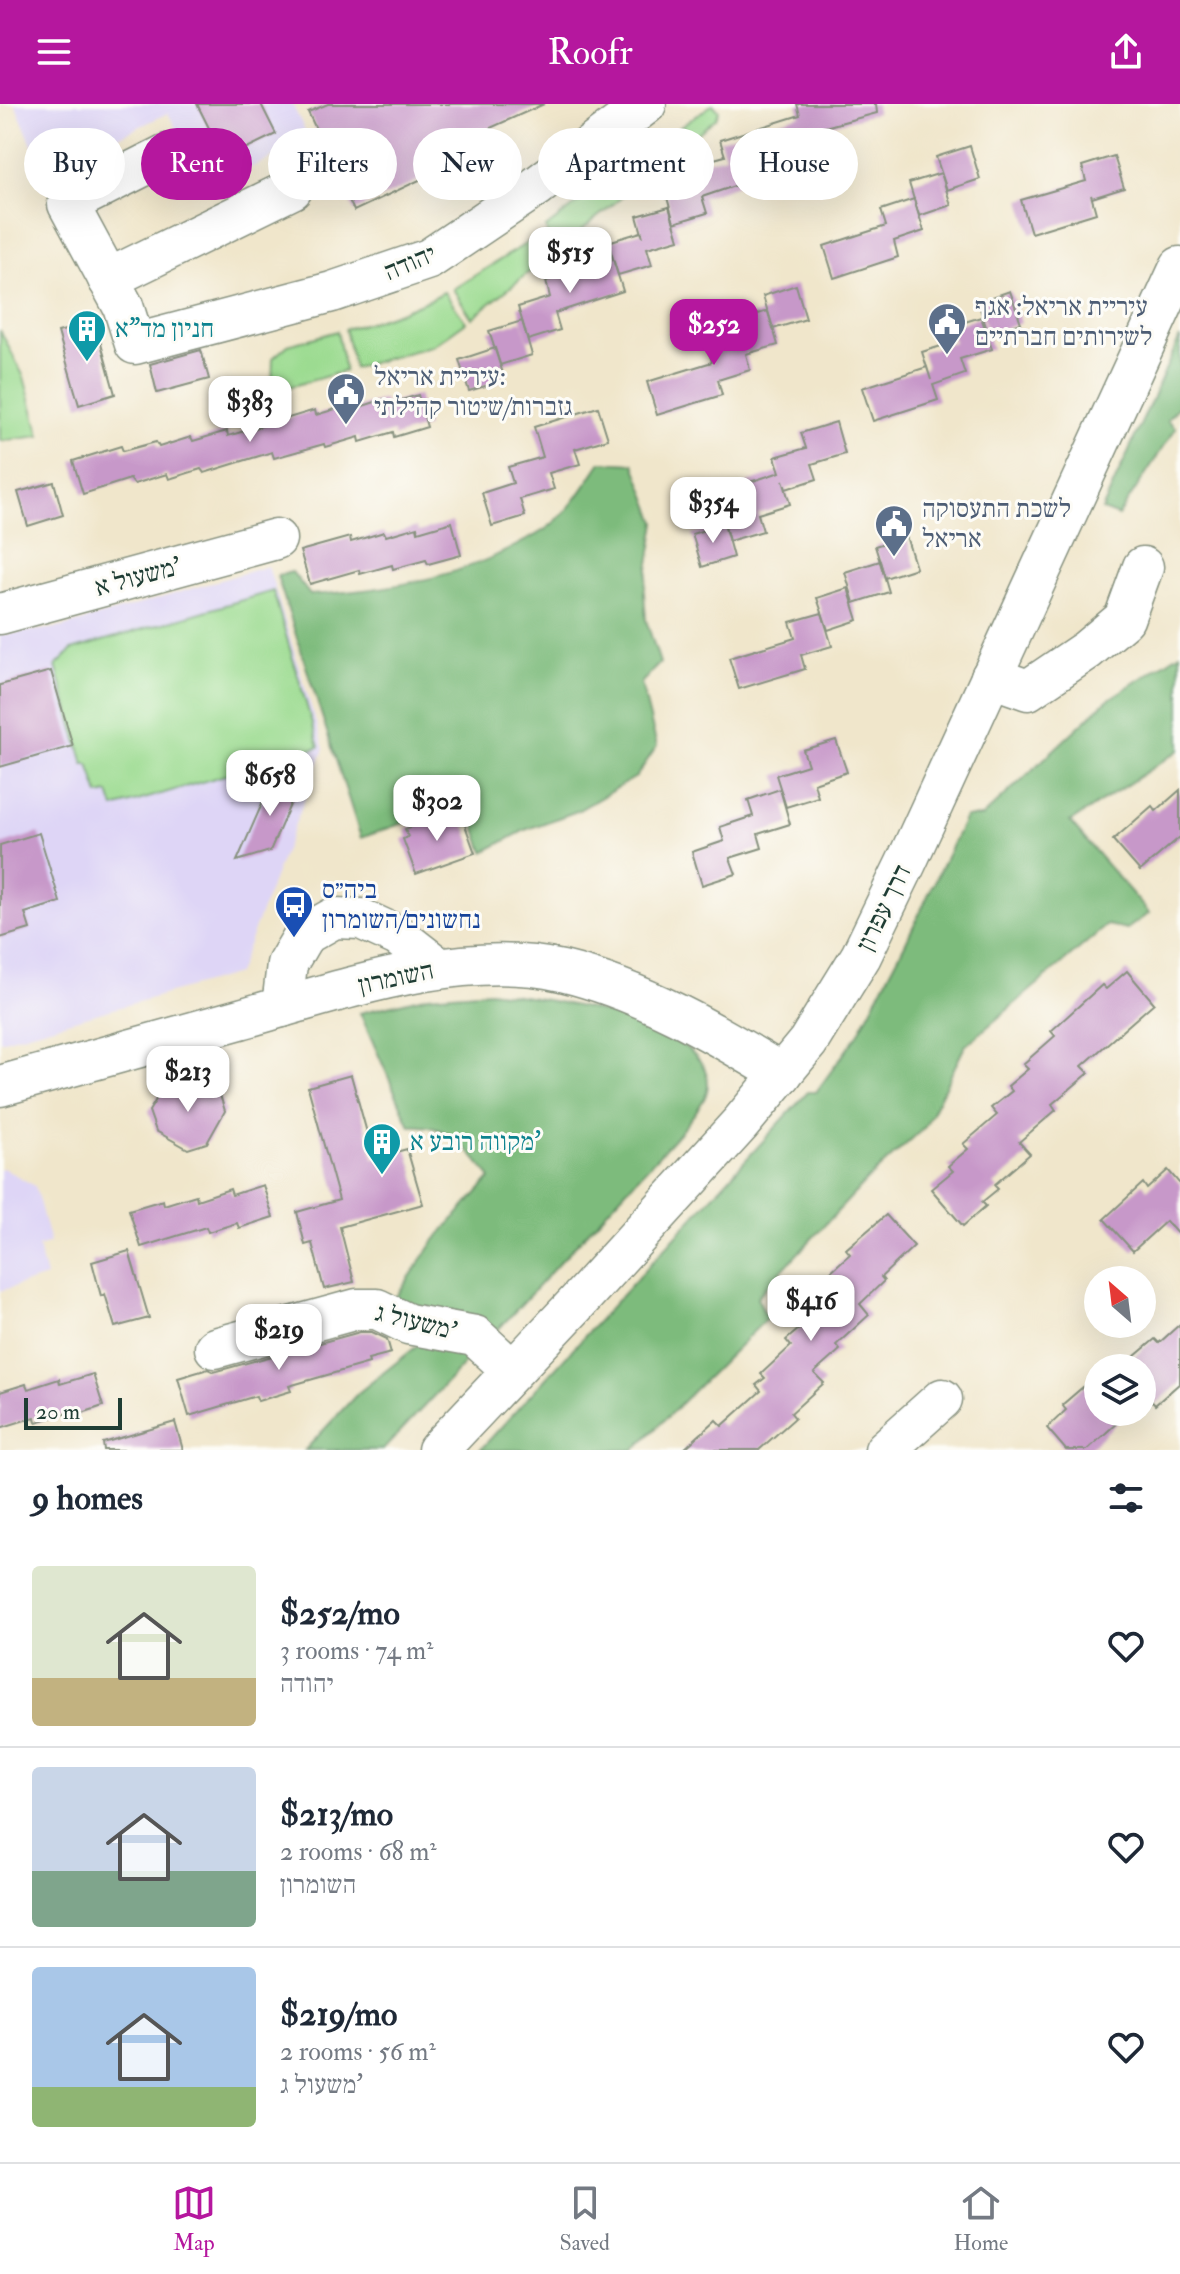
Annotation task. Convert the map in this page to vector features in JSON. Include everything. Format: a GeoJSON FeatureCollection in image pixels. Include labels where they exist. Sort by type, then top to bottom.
{"type":"FeatureCollection","features":[{"type":"Feature","properties":{"kind":"street","name":"יהודה"},"geometry":{"type":"LineString","coordinates":[[108,279],[123,306],[135,344],[332,292],[429,259],[536,187],[646,104]]}},
{"type":"Feature","properties":{"kind":"street"},"geometry":{"type":"LineString","coordinates":[[141,167],[68,204],[108,279],[270,200]]}},
{"type":"Feature","properties":{"kind":"street","name":"דרך עפרון"},"geometry":{"type":"LineString","coordinates":[[438,1450],[740,1124],[808,1042],[861,956],[1180,267]]}},
{"type":"Feature","properties":{"kind":"street","name":"משעול א'"},"geometry":{"type":"LineString","coordinates":[[0,614],[276,539]]}},
{"type":"Feature","properties":{"kind":"street"},"geometry":{"type":"LineString","coordinates":[[991,677],[1028,690],[1087,650],[1124,619],[1143,567]]}},
{"type":"Feature","properties":{"kind":"street"},"geometry":{"type":"LineString","coordinates":[[282,1007],[287,964],[304,935],[334,918],[361,919],[398,936],[439,968]]}},
{"type":"Feature","properties":{"kind":"street","name":"השומרון"},"geometry":{"type":"LineString","coordinates":[[0,1086],[352,988],[439,968],[497,964],[561,971],[659,1006],[717,1034],[782,1074]]}},
{"type":"Feature","properties":{"kind":"street","name":"משעול ג'"},"geometry":{"type":"LineString","coordinates":[[215,1348],[357,1309],[377,1309],[408,1324],[475,1336],[512,1370]]}},
{"type":"Feature","properties":{"kind":"street"},"geometry":{"type":"LineString","coordinates":[[885,1450],[942,1399]]}},
{"type":"Feature","properties":{"kind":"shaded area"},"geometry":{"type":"Polygon","coordinates":[[[15,104],[292,104],[304,128],[268,128],[268,160],[252,167],[252,128],[176,128],[168,113],[125,134],[125,128],[25,128],[15,104]]]}},
{"type":"Feature","properties":{"kind":"shaded area"},"geometry":{"type":"Polygon","coordinates":[[[268,566],[324,749],[237,974],[0,1041],[0,635],[63,627],[268,566]]]}},
{"type":"Feature","properties":{"kind":"shaded area"},"geometry":{"type":"Polygon","coordinates":[[[0,1169],[35,1186],[50,1243],[38,1247],[46,1277],[0,1291],[0,1169]]]}},
{"type":"Feature","properties":{"kind":"green space"},"geometry":{"type":"Polygon","coordinates":[[[713,104],[719,111],[704,128],[679,128],[713,104]]]}},
{"type":"Feature","properties":{"kind":"green space"},"geometry":{"type":"Polygon","coordinates":[[[582,200],[618,200],[552,255],[546,228],[582,200]]]}},
{"type":"Feature","properties":{"kind":"green space"},"geometry":{"type":"Polygon","coordinates":[[[532,240],[538,244],[543,261],[472,318],[453,289],[532,240]]]}},
{"type":"Feature","properties":{"kind":"green space"},"geometry":{"type":"Polygon","coordinates":[[[444,292],[466,322],[434,345],[354,368],[345,329],[396,314],[444,292]]]}},
{"type":"Feature","properties":{"kind":"green space"},"geometry":{"type":"Polygon","coordinates":[[[0,330],[24,377],[40,436],[0,441],[0,330]]]}},
{"type":"Feature","properties":{"kind":"green space"},"geometry":{"type":"Polygon","coordinates":[[[337,331],[345,371],[272,392],[273,358],[288,345],[337,331]]]}},
{"type":"Feature","properties":{"kind":"green space"},"geometry":{"type":"Polygon","coordinates":[[[1180,337],[1180,405],[1167,420],[1176,428],[1118,516],[1102,510],[1180,337]]]}},
{"type":"Feature","properties":{"kind":"green space"},"geometry":{"type":"Polygon","coordinates":[[[601,462],[634,464],[656,522],[644,593],[646,620],[660,663],[641,683],[657,746],[636,777],[577,811],[525,830],[484,852],[468,806],[445,808],[361,838],[277,576],[292,572],[310,595],[391,586],[444,575],[494,556],[547,528],[572,503],[601,462]]]}},
{"type":"Feature","properties":{"kind":"green space"},"geometry":{"type":"Polygon","coordinates":[[[273,591],[319,747],[114,808],[109,793],[99,795],[89,764],[84,764],[56,666],[72,650],[273,591]]]}},
{"type":"Feature","properties":{"kind":"green space"},"geometry":{"type":"Polygon","coordinates":[[[1180,653],[1180,750],[1070,822],[1149,913],[1127,929],[1107,925],[965,1046],[925,1127],[868,1179],[757,1297],[767,1318],[634,1450],[480,1450],[808,1092],[816,1092],[858,1034],[965,817],[982,817],[1106,701],[1180,653]]]}},
{"type":"Feature","properties":{"kind":"green space"},"geometry":{"type":"Polygon","coordinates":[[[490,991],[577,1006],[645,1026],[674,1040],[696,1056],[707,1076],[708,1085],[697,1111],[679,1133],[493,1335],[394,1300],[435,1240],[491,1178],[466,1148],[448,1133],[425,1126],[410,1126],[360,1013],[428,996],[490,991]]]}},
{"type":"Feature","properties":{"kind":"green space"},"geometry":{"type":"Polygon","coordinates":[[[422,1342],[475,1352],[383,1450],[305,1450],[358,1393],[422,1342]]]}},
{"type":"Feature","properties":{"kind":"building"},"geometry":{"type":"Polygon","coordinates":[[[197,104],[261,104],[273,128],[268,128],[268,138],[252,146],[252,128],[209,128],[197,104]]]}},
{"type":"Feature","properties":{"kind":"building"},"geometry":{"type":"Polygon","coordinates":[[[328,104],[544,104],[490,128],[413,128],[413,183],[397,191],[397,128],[315,128],[308,112],[328,104]]]}},
{"type":"Feature","properties":{"kind":"building"},"geometry":{"type":"Polygon","coordinates":[[[797,104],[876,104],[877,113],[821,128],[758,128],[800,115],[797,104]]]}},
{"type":"Feature","properties":{"kind":"building"},"geometry":{"type":"Polygon","coordinates":[[[730,137],[730,187],[714,193],[714,159],[725,156],[720,140],[730,137]]]}},
{"type":"Feature","properties":{"kind":"building"},"geometry":{"type":"Polygon","coordinates":[[[970,146],[980,179],[947,190],[936,157],[970,146]]]}},
{"type":"Feature","properties":{"kind":"building"},"geometry":{"type":"Polygon","coordinates":[[[1114,156],[1124,188],[1092,198],[1091,195],[1096,213],[1031,233],[1021,200],[1086,181],[1082,166],[1114,156]]]}},
{"type":"Feature","properties":{"kind":"building"},"geometry":{"type":"Polygon","coordinates":[[[941,173],[951,205],[919,216],[909,183],[941,173]]]}},
{"type":"Feature","properties":{"kind":"building"},"geometry":{"type":"Polygon","coordinates":[[[914,199],[924,231],[894,241],[898,257],[834,278],[824,246],[886,226],[881,210],[914,199]]]}},
{"type":"Feature","properties":{"kind":"building"},"geometry":{"type":"Polygon","coordinates":[[[349,200],[377,200],[354,211],[349,200]]]}},
{"type":"Feature","properties":{"kind":"building"},"geometry":{"type":"Polygon","coordinates":[[[668,200],[703,200],[707,213],[674,223],[668,200]]]}},
{"type":"Feature","properties":{"kind":"building"},"geometry":{"type":"Polygon","coordinates":[[[669,207],[679,239],[647,248],[652,265],[618,275],[608,242],[641,232],[643,237],[637,216],[669,207]]]}},
{"type":"Feature","properties":{"kind":"building"},"geometry":{"type":"Polygon","coordinates":[[[612,256],[623,291],[555,313],[560,330],[528,340],[518,307],[550,297],[546,281],[580,270],[578,265],[612,256]]]}},
{"type":"Feature","properties":{"kind":"building"},"geometry":{"type":"Polygon","coordinates":[[[796,285],[806,319],[773,329],[763,296],[796,285]]]}},
{"type":"Feature","properties":{"kind":"building"},"geometry":{"type":"Polygon","coordinates":[[[1010,291],[1021,323],[988,333],[978,302],[1010,291]]]}},
{"type":"Feature","properties":{"kind":"building"},"geometry":{"type":"Polygon","coordinates":[[[768,311],[778,345],[746,354],[750,370],[718,380],[722,395],[657,415],[647,382],[712,362],[707,346],[739,337],[735,321],[768,311]]]}},
{"type":"Feature","properties":{"kind":"building","name":"עיריית אריאל: אגף לשירותים חברתיים"},"geometry":{"type":"Polygon","coordinates":[[[981,317],[992,349],[960,359],[965,374],[933,385],[938,400],[873,421],[862,388],[927,367],[922,352],[954,342],[949,327],[981,317]]]}},
{"type":"Feature","properties":{"kind":"building"},"geometry":{"type":"Polygon","coordinates":[[[522,321],[532,355],[500,365],[489,331],[522,321]]]}},
{"type":"Feature","properties":{"kind":"building","name":"חניון מד\"א"},"geometry":{"type":"Polygon","coordinates":[[[95,322],[115,394],[79,405],[58,332],[95,322]]]}},
{"type":"Feature","properties":{"kind":"building"},"geometry":{"type":"Polygon","coordinates":[[[495,348],[505,380],[469,391],[459,360],[495,348]]]}},
{"type":"Feature","properties":{"kind":"building"},"geometry":{"type":"Polygon","coordinates":[[[201,350],[209,379],[157,393],[150,364],[201,350]]]}},
{"type":"Feature","properties":{"kind":"building"},"geometry":{"type":"Polygon","coordinates":[[[418,395],[427,427],[394,437],[393,432],[360,442],[359,437],[274,458],[272,452],[204,473],[201,469],[169,479],[167,474],[134,484],[130,479],[83,494],[73,461],[121,446],[123,451],[156,442],[159,447],[191,437],[193,441],[227,431],[228,436],[315,410],[316,415],[349,405],[351,410],[384,399],[385,405],[418,395]]]}},
{"type":"Feature","properties":{"kind":"building"},"geometry":{"type":"Polygon","coordinates":[[[598,407],[608,439],[575,449],[580,464],[549,473],[554,489],[520,499],[525,516],[492,526],[482,493],[513,483],[508,467],[543,457],[534,427],[598,407]]]}},
{"type":"Feature","properties":{"kind":"building"},"geometry":{"type":"Polygon","coordinates":[[[836,422],[845,454],[812,464],[817,479],[786,489],[783,480],[790,504],[758,514],[763,531],[729,541],[720,508],[752,499],[747,483],[780,472],[775,457],[806,448],[801,433],[836,422]]]}},
{"type":"Feature","properties":{"kind":"building"},"geometry":{"type":"Polygon","coordinates":[[[54,482],[63,515],[28,526],[18,492],[54,482]]]}},
{"type":"Feature","properties":{"kind":"building"},"geometry":{"type":"Polygon","coordinates":[[[452,522],[461,555],[428,564],[426,560],[393,569],[392,565],[360,574],[359,570],[310,584],[300,551],[350,537],[351,542],[384,532],[386,536],[417,527],[418,532],[452,522]]]}},
{"type":"Feature","properties":{"kind":"building"},"geometry":{"type":"Polygon","coordinates":[[[724,524],[733,557],[702,567],[692,534],[724,524]]]}},
{"type":"Feature","properties":{"kind":"building"},"geometry":{"type":"Polygon","coordinates":[[[906,536],[916,568],[885,578],[875,546],[906,536]]]}},
{"type":"Feature","properties":{"kind":"building"},"geometry":{"type":"Polygon","coordinates":[[[880,561],[889,592],[854,603],[845,572],[880,561]]]}},
{"type":"Feature","properties":{"kind":"building"},"geometry":{"type":"Polygon","coordinates":[[[848,588],[858,620],[828,630],[817,598],[848,588]]]}},
{"type":"Feature","properties":{"kind":"building"},"geometry":{"type":"Polygon","coordinates":[[[822,613],[832,646],[801,655],[805,669],[739,689],[729,658],[795,638],[790,622],[822,613]]]}},
{"type":"Feature","properties":{"kind":"building"},"geometry":{"type":"Polygon","coordinates":[[[51,671],[73,746],[0,767],[0,685],[51,671]]]}},
{"type":"Feature","properties":{"kind":"building"},"geometry":{"type":"Polygon","coordinates":[[[836,740],[847,772],[814,783],[818,797],[786,807],[776,775],[808,765],[803,750],[836,740]]]}},
{"type":"Feature","properties":{"kind":"building"},"geometry":{"type":"Polygon","coordinates":[[[275,774],[299,784],[270,851],[237,861],[275,774]]]}},
{"type":"Feature","properties":{"kind":"building"},"geometry":{"type":"Polygon","coordinates":[[[780,789],[790,824],[758,834],[762,848],[730,858],[736,874],[702,885],[692,852],[724,841],[720,827],[753,816],[748,800],[780,789]]]}},
{"type":"Feature","properties":{"kind":"building"},"geometry":{"type":"Polygon","coordinates":[[[1180,790],[1180,837],[1140,871],[1113,840],[1152,806],[1156,811],[1180,790]]]}},
{"type":"Feature","properties":{"kind":"building"},"geometry":{"type":"Polygon","coordinates":[[[445,815],[448,822],[462,817],[475,853],[416,874],[403,839],[408,837],[405,829],[445,815]]]}},
{"type":"Feature","properties":{"kind":"building"},"geometry":{"type":"Polygon","coordinates":[[[39,833],[60,902],[25,913],[30,929],[0,938],[0,845],[39,833]]]}},
{"type":"Feature","properties":{"kind":"building"},"geometry":{"type":"Polygon","coordinates":[[[1127,971],[1154,1003],[1082,1066],[1089,1073],[1052,1104],[1056,1110],[1019,1142],[1030,1154],[994,1185],[998,1189],[982,1202],[986,1206],[963,1226],[931,1189],[953,1171],[948,1166],[968,1149],[963,1144],[997,1115],[991,1108],[1012,1091],[1008,1086],[1028,1069],[1023,1064],[1055,1036],[1051,1031],[1102,985],[1106,989],[1127,971]]]}},
{"type":"Feature","properties":{"kind":"building"},"geometry":{"type":"Polygon","coordinates":[[[351,1075],[374,1158],[407,1149],[423,1204],[340,1227],[354,1282],[324,1289],[312,1243],[305,1245],[297,1212],[339,1200],[308,1087],[351,1075]]]}},
{"type":"Feature","properties":{"kind":"building"},"geometry":{"type":"Polygon","coordinates":[[[202,1081],[219,1092],[225,1111],[207,1143],[188,1149],[156,1131],[149,1111],[160,1093],[202,1081]]]}},
{"type":"Feature","properties":{"kind":"building"},"geometry":{"type":"Polygon","coordinates":[[[1168,1170],[1180,1184],[1180,1237],[1166,1221],[1133,1251],[1104,1219],[1143,1183],[1147,1189],[1168,1170]]]}},
{"type":"Feature","properties":{"kind":"building"},"geometry":{"type":"Polygon","coordinates":[[[263,1185],[273,1217],[239,1228],[237,1223],[208,1232],[206,1227],[141,1247],[129,1210],[163,1200],[164,1205],[196,1195],[197,1200],[230,1189],[232,1195],[263,1185]]]}},
{"type":"Feature","properties":{"kind":"building"},"geometry":{"type":"Polygon","coordinates":[[[886,1215],[914,1246],[881,1277],[884,1281],[860,1304],[869,1315],[836,1345],[840,1350],[814,1373],[824,1383],[791,1413],[795,1418],[759,1450],[683,1450],[716,1420],[722,1426],[761,1391],[756,1385],[765,1378],[761,1374],[791,1346],[786,1340],[806,1323],[800,1317],[810,1309],[806,1304],[835,1278],[830,1272],[850,1254],[846,1249],[886,1215]]]}},
{"type":"Feature","properties":{"kind":"building"},"geometry":{"type":"Polygon","coordinates":[[[129,1251],[149,1318],[115,1327],[105,1294],[101,1296],[92,1262],[129,1251]]]}},
{"type":"Feature","properties":{"kind":"building"},"geometry":{"type":"Polygon","coordinates":[[[1180,1324],[1180,1383],[1156,1404],[1156,1354],[1137,1354],[1155,1339],[1159,1343],[1180,1324]]]}},
{"type":"Feature","properties":{"kind":"building"},"geometry":{"type":"Polygon","coordinates":[[[360,1332],[372,1332],[387,1339],[391,1353],[368,1359],[369,1363],[289,1386],[291,1391],[258,1401],[256,1396],[189,1416],[178,1378],[208,1369],[214,1372],[360,1332]]]}},
{"type":"Feature","properties":{"kind":"building"},"geometry":{"type":"Polygon","coordinates":[[[93,1374],[103,1406],[70,1417],[68,1413],[36,1422],[35,1417],[0,1428],[0,1392],[26,1384],[28,1389],[59,1379],[60,1384],[93,1374]]]}},
{"type":"Feature","properties":{"kind":"building"},"geometry":{"type":"Polygon","coordinates":[[[1084,1386],[1084,1426],[1114,1426],[1087,1450],[1066,1450],[1047,1428],[1066,1410],[1062,1405],[1084,1386]]]}},
{"type":"Feature","properties":{"kind":"building"},"geometry":{"type":"Polygon","coordinates":[[[175,1422],[183,1450],[104,1450],[103,1443],[175,1422]]]}},
{"type":"Feature","properties":{"kind":"place","name":"עיריית אריאל: אגף לשירותים חברתיים"},"geometry":{"type":"Point","coordinates":[947,356]}},
{"type":"Feature","properties":{"kind":"place","name":"חניון מד\"א"},"geometry":{"type":"Point","coordinates":[87,363]}},
{"type":"Feature","properties":{"kind":"place","name":"עיריית אריאל: גזברות/שיטור קהילתי"},"geometry":{"type":"Point","coordinates":[346,426]}},
{"type":"Feature","properties":{"kind":"place","name":"לשכת התעסוקה אריאל"},"geometry":{"type":"Point","coordinates":[894,558]}},
{"type":"Feature","properties":{"kind":"place","name":"ביה״ס נחשונים/השומרון"},"geometry":{"type":"Point","coordinates":[294,939]}},
{"type":"Feature","properties":{"kind":"place","name":"מקווה רובע א'"},"geometry":{"type":"Point","coordinates":[382,1176]}}]}
